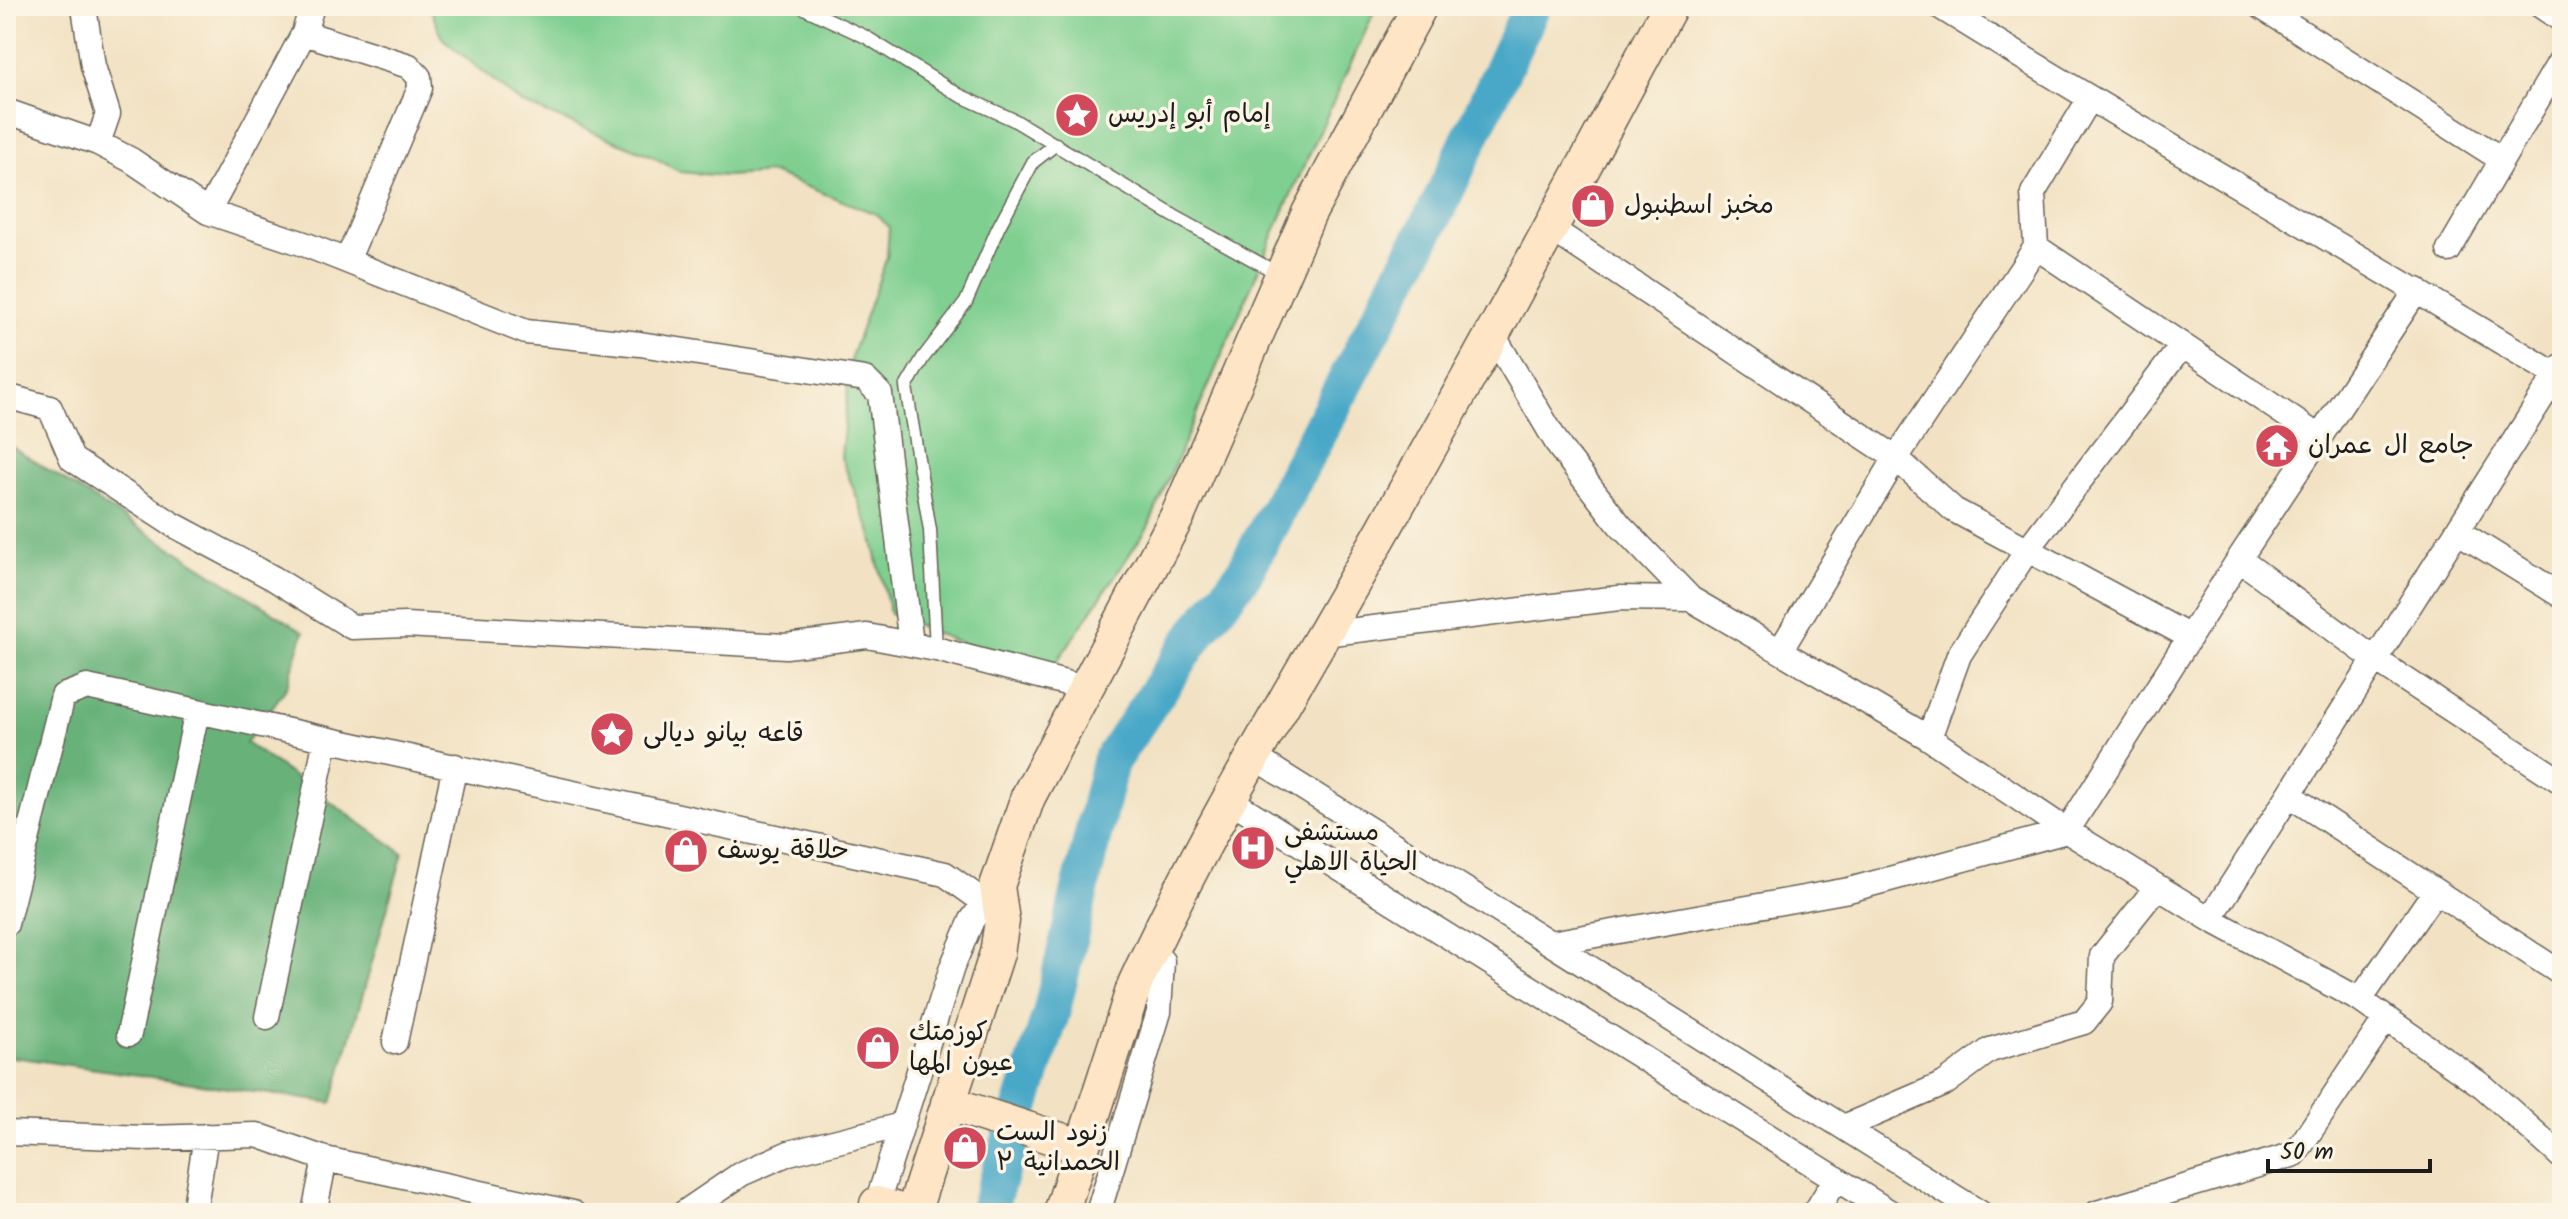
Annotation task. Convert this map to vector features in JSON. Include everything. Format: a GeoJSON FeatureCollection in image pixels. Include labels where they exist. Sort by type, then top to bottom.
{"type":"FeatureCollection","features":[{"type":"Feature","properties":{"kind":"street"},"geometry":{"type":"LineString","coordinates":[[87,6],[85,14],[93,66],[108,114],[98,143]]}},
{"type":"Feature","properties":{"kind":"street"},"geometry":{"type":"LineString","coordinates":[[208,212],[304,33],[312,6]]}},
{"type":"Feature","properties":{"kind":"street"},"geometry":{"type":"LineString","coordinates":[[886,1210],[902,1125],[960,943],[990,894],[1028,797],[1178,515],[1309,213],[1420,6]]}},
{"type":"Feature","properties":{"kind":"street"},"geometry":{"type":"LineString","coordinates":[[1061,1213],[1135,984],[1151,950],[1230,800],[1492,333],[1670,6]]}},
{"type":"Feature","properties":{"kind":"street"},"geometry":{"type":"LineString","coordinates":[[1939,6],[2089,100],[2417,290],[2557,382],[2374,659],[2210,919]]}},
{"type":"Feature","properties":{"kind":"street"},"geometry":{"type":"LineString","coordinates":[[2260,6],[2501,159]]}},
{"type":"Feature","properties":{"kind":"street"},"geometry":{"type":"LineString","coordinates":[[2541,6],[2562,20]]}},
{"type":"Feature","properties":{"kind":"street"},"geometry":{"type":"LineString","coordinates":[[304,33],[409,66],[419,77],[420,88],[347,261]]}},
{"type":"Feature","properties":{"kind":"street"},"geometry":{"type":"LineString","coordinates":[[2449,250],[2562,58]]}},
{"type":"Feature","properties":{"kind":"street"},"geometry":{"type":"LineString","coordinates":[[1780,651],[1896,458],[2036,247],[2033,193],[2089,100]]}},
{"type":"Feature","properties":{"kind":"street"},"geometry":{"type":"LineString","coordinates":[[6,111],[98,143],[131,160],[208,212],[347,261],[526,332],[640,344],[865,379],[880,394],[911,644]]}},
{"type":"Feature","properties":{"kind":"street"},"geometry":{"type":"LineString","coordinates":[[1550,228],[1896,458],[1954,510],[2190,637]]}},
{"type":"Feature","properties":{"kind":"street"},"geometry":{"type":"LineString","coordinates":[[2036,247],[2319,437]]}},
{"type":"Feature","properties":{"kind":"street"},"geometry":{"type":"LineString","coordinates":[[1551,943],[1849,890],[2067,831],[2239,559],[2417,290]]}},
{"type":"Feature","properties":{"kind":"street"},"geometry":{"type":"LineString","coordinates":[[1492,333],[1560,448],[1619,524],[1691,599],[1929,738],[2067,831],[2210,919],[2360,1000],[2484,1087],[2562,1157]]}},
{"type":"Feature","properties":{"kind":"street"},"geometry":{"type":"LineString","coordinates":[[1929,738],[1959,655],[2028,549],[2181,347]]}},
{"type":"Feature","properties":{"kind":"street"},"geometry":{"type":"LineString","coordinates":[[6,396],[50,408],[72,459],[172,524],[273,578],[352,627],[405,625],[786,646],[867,636],[936,649],[1085,688]]}},
{"type":"Feature","properties":{"kind":"street"},"geometry":{"type":"LineString","coordinates":[[2457,531],[2562,596]]}},
{"type":"Feature","properties":{"kind":"street"},"geometry":{"type":"LineString","coordinates":[[2239,559],[2374,659],[2562,782]]}},
{"type":"Feature","properties":{"kind":"street"},"geometry":{"type":"LineString","coordinates":[[1324,634],[1619,598],[1691,599]]}},
{"type":"Feature","properties":{"kind":"street"},"geometry":{"type":"LineString","coordinates":[[6,924],[63,696],[87,687],[945,874],[990,894]]}},
{"type":"Feature","properties":{"kind":"street"},"geometry":{"type":"LineString","coordinates":[[129,1034],[197,711]]}},
{"type":"Feature","properties":{"kind":"street"},"geometry":{"type":"LineString","coordinates":[[267,1017],[326,739]]}},
{"type":"Feature","properties":{"kind":"street"},"geometry":{"type":"LineString","coordinates":[[1254,757],[1980,1213]]}},
{"type":"Feature","properties":{"kind":"street"},"geometry":{"type":"LineString","coordinates":[[395,1042],[455,766]]}},
{"type":"Feature","properties":{"kind":"street"},"geometry":{"type":"LineString","coordinates":[[2289,795],[2562,974]]}},
{"type":"Feature","properties":{"kind":"street"},"geometry":{"type":"LineString","coordinates":[[1230,800],[1891,1213]]}},
{"type":"Feature","properties":{"kind":"street"},"geometry":{"type":"LineString","coordinates":[[1844,1127],[1944,1084],[1990,1050],[2084,1022],[2100,1002],[2102,956],[2157,887]]}},
{"type":"Feature","properties":{"kind":"street"},"geometry":{"type":"LineString","coordinates":[[2360,1000],[2435,891]]}},
{"type":"Feature","properties":{"kind":"street"},"geometry":{"type":"LineString","coordinates":[[913,1213],[1000,937],[990,894]]}},
{"type":"Feature","properties":{"kind":"street"},"geometry":{"type":"LineString","coordinates":[[1098,1213],[1159,1012],[1162,961],[1151,950]]}},
{"type":"Feature","properties":{"kind":"street"},"geometry":{"type":"LineString","coordinates":[[2097,1213],[2295,1154],[2386,1018]]}},
{"type":"Feature","properties":{"kind":"street"},"geometry":{"type":"LineString","coordinates":[[948,1103],[1082,1147]]}},
{"type":"Feature","properties":{"kind":"street"},"geometry":{"type":"LineString","coordinates":[[684,1213],[741,1174],[789,1153],[902,1125]]}},
{"type":"Feature","properties":{"kind":"street"},"geometry":{"type":"LineString","coordinates":[[6,1133],[257,1135],[325,1159],[573,1213]]}},
{"type":"Feature","properties":{"kind":"street"},"geometry":{"type":"LineString","coordinates":[[194,1213],[206,1136]]}},
{"type":"Feature","properties":{"kind":"street"},"geometry":{"type":"LineString","coordinates":[[314,1213],[325,1159]]}},
{"type":"Feature","properties":{"kind":"street"},"geometry":{"type":"LineString","coordinates":[[1815,1213],[1836,1178]]}},
{"type":"Feature","properties":{"kind":"lane"},"geometry":{"type":"LineString","coordinates":[[800,6],[866,37],[959,95],[1056,144],[1184,222],[1282,275]]}},
{"type":"Feature","properties":{"kind":"lane"},"geometry":{"type":"LineString","coordinates":[[936,649],[930,530],[906,387],[923,358],[966,302],[998,228],[1033,162],[1056,144]]}},
{"type":"Feature","properties":{"kind":"green space"},"geometry":{"type":"Polygon","coordinates":[[[429,6],[1377,6],[1284,210],[1148,527],[1050,672],[950,639],[890,614],[871,533],[841,457],[851,357],[887,257],[889,227],[876,214],[772,173],[726,176],[680,172],[650,155],[521,103],[443,39],[429,6]]]}},
{"type":"Feature","properties":{"kind":"green space"},"geometry":{"type":"Polygon","coordinates":[[[6,443],[304,632],[287,687],[246,743],[403,853],[332,1103],[6,1056],[6,443]]]}},
{"type":"Feature","properties":{"kind":"waterway"},"geometry":{"type":"LineString","coordinates":[[987,1213],[1051,1014],[1110,762],[1195,636],[1244,573],[1438,207],[1532,6]]}},
{"type":"Feature","properties":{"kind":"place","name":"إمام أبو إدريس"},"geometry":{"type":"Point","coordinates":[1077,115]}},
{"type":"Feature","properties":{"kind":"place","name":"مخبز اسطنبول"},"geometry":{"type":"Point","coordinates":[1593,206]}},
{"type":"Feature","properties":{"kind":"place","name":"جامع ال عمران"},"geometry":{"type":"Point","coordinates":[2277,446]}},
{"type":"Feature","properties":{"kind":"place","name":"قاعه بيانو ديالى"},"geometry":{"type":"Point","coordinates":[612,734]}},
{"type":"Feature","properties":{"kind":"place","name":"مستشفى الحياة الاهلي"},"geometry":{"type":"Point","coordinates":[1253,848]}},
{"type":"Feature","properties":{"kind":"place","name":"حلاقة يوسف"},"geometry":{"type":"Point","coordinates":[686,851]}},
{"type":"Feature","properties":{"kind":"place","name":"كوزمتك عيون المها"},"geometry":{"type":"Point","coordinates":[878,1048]}},
{"type":"Feature","properties":{"kind":"place","name":"زنود الست الحمدانية ٣"},"geometry":{"type":"Point","coordinates":[965,1148]}}]}
